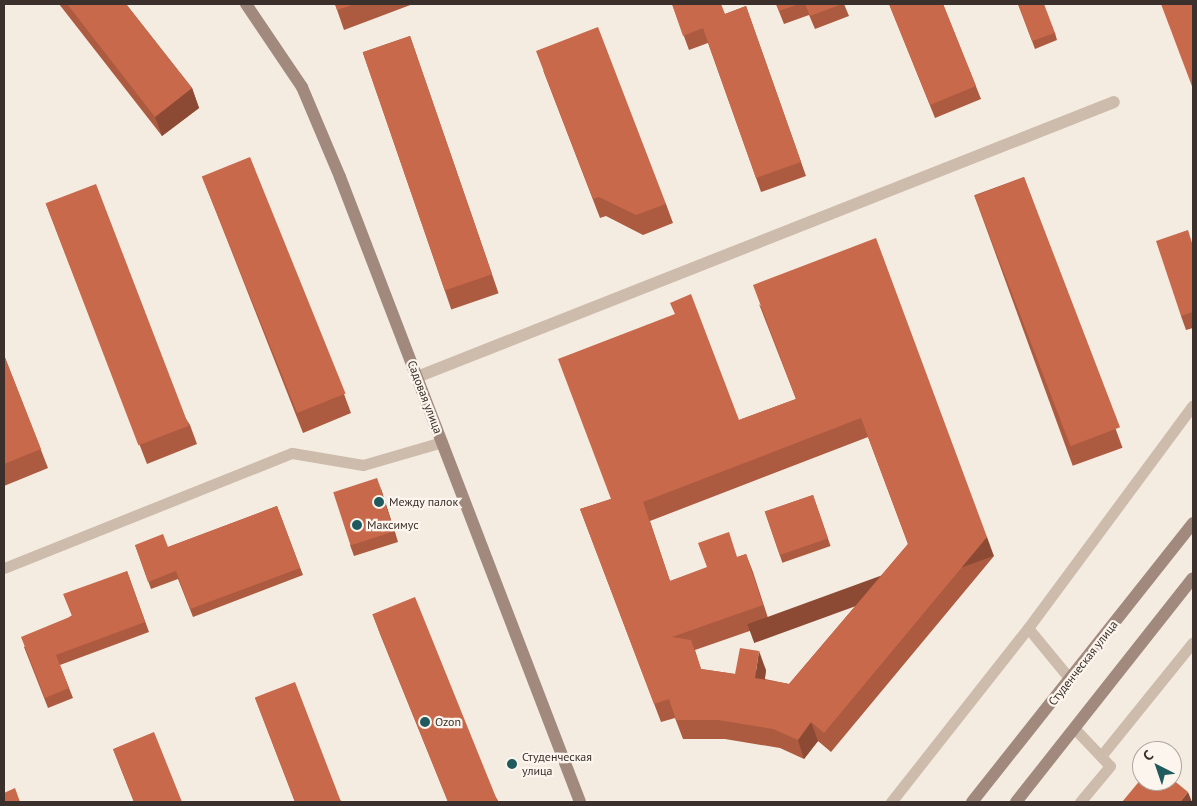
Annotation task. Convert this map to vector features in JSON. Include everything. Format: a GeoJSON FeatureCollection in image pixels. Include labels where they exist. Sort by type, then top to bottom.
{"type":"FeatureCollection","features":[{"type":"Feature","properties":{"kind":"main road","name":"Садовая улица"},"geometry":{"type":"LineString","coordinates":[[246,4],[302,86],[340,177],[580,802]]}},
{"type":"Feature","properties":{"kind":"main road","name":"Студенческая улица"},"geometry":{"type":"LineString","coordinates":[[972,802],[1193,523]]}},
{"type":"Feature","properties":{"kind":"main road"},"geometry":{"type":"LineString","coordinates":[[1016,802],[1193,578]]}},
{"type":"Feature","properties":{"kind":"street"},"geometry":{"type":"LineString","coordinates":[[417,377],[1114,102]]}},
{"type":"Feature","properties":{"kind":"lane"},"geometry":{"type":"LineString","coordinates":[[891,802],[1028,628],[1193,404]]}},
{"type":"Feature","properties":{"kind":"lane"},"geometry":{"type":"LineString","coordinates":[[4,568],[292,453],[363,465],[442,442]]}},
{"type":"Feature","properties":{"kind":"lane"},"geometry":{"type":"LineString","coordinates":[[1028,628],[1070,679]]}},
{"type":"Feature","properties":{"kind":"lane"},"geometry":{"type":"LineString","coordinates":[[1101,756],[1193,642]]}},
{"type":"Feature","properties":{"kind":"lane"},"geometry":{"type":"LineString","coordinates":[[1074,728],[1110,766],[1080,802]]}},
{"type":"Feature","properties":{"kind":"building"},"geometry":{"type":"Polygon","coordinates":[[[67,4],[126,4],[192,88],[155,117],[67,4]]]}},
{"type":"Feature","properties":{"kind":"building"},"geometry":{"type":"Polygon","coordinates":[[[335,4],[355,4],[337,10],[335,4]]]}},
{"type":"Feature","properties":{"kind":"building"},"geometry":{"type":"Polygon","coordinates":[[[672,4],[721,4],[725,14],[746,6],[801,162],[756,178],[703,28],[683,36],[672,4]]]}},
{"type":"Feature","properties":{"kind":"building"},"geometry":{"type":"Polygon","coordinates":[[[776,4],[799,4],[779,11],[776,4]]]}},
{"type":"Feature","properties":{"kind":"building"},"geometry":{"type":"Polygon","coordinates":[[[805,4],[842,4],[810,16],[805,4]]]}},
{"type":"Feature","properties":{"kind":"building"},"geometry":{"type":"Polygon","coordinates":[[[889,4],[943,4],[976,86],[930,105],[889,4]]]}},
{"type":"Feature","properties":{"kind":"building"},"geometry":{"type":"Polygon","coordinates":[[[1018,4],[1044,4],[1055,33],[1032,41],[1018,4]]]}},
{"type":"Feature","properties":{"kind":"building"},"geometry":{"type":"Polygon","coordinates":[[[1161,4],[1193,4],[1193,89],[1161,4]]]}},
{"type":"Feature","properties":{"kind":"building"},"geometry":{"type":"Polygon","coordinates":[[[598,27],[666,204],[636,215],[599,197],[593,199],[536,51],[598,27]]]}},
{"type":"Feature","properties":{"kind":"building"},"geometry":{"type":"Polygon","coordinates":[[[410,36],[492,274],[445,291],[363,52],[410,36]]]}},
{"type":"Feature","properties":{"kind":"building"},"geometry":{"type":"Polygon","coordinates":[[[250,157],[346,393],[297,413],[202,176],[250,157]]]}},
{"type":"Feature","properties":{"kind":"building"},"geometry":{"type":"Polygon","coordinates":[[[1024,177],[1120,427],[1071,446],[975,196],[1024,177]]]}},
{"type":"Feature","properties":{"kind":"building"},"geometry":{"type":"Polygon","coordinates":[[[96,184],[189,426],[138,445],[46,203],[96,184]]]}},
{"type":"Feature","properties":{"kind":"building"},"geometry":{"type":"Polygon","coordinates":[[[1188,230],[1193,246],[1193,312],[1181,316],[1156,241],[1188,230]]]}},
{"type":"Feature","properties":{"kind":"building"},"geometry":{"type":"Polygon","coordinates":[[[876,238],[987,537],[824,733],[811,722],[798,740],[773,729],[718,720],[676,720],[669,699],[654,704],[580,509],[611,499],[558,359],[675,314],[670,303],[691,294],[739,420],[796,399],[753,285],[876,238]],[[861,418],[643,502],[670,581],[707,567],[698,543],[729,532],[737,557],[746,554],[763,605],[672,637],[691,640],[701,669],[735,674],[740,648],[759,651],[755,678],[789,684],[908,544],[861,418]]]}},
{"type":"Feature","properties":{"kind":"building"},"geometry":{"type":"Polygon","coordinates":[[[4,355],[41,449],[4,464],[4,355]]]}},
{"type":"Feature","properties":{"kind":"building"},"geometry":{"type":"Polygon","coordinates":[[[377,478],[394,531],[351,545],[333,492],[377,478]]]}},
{"type":"Feature","properties":{"kind":"building"},"geometry":{"type":"Polygon","coordinates":[[[813,495],[828,538],[780,555],[765,512],[813,495]]]}},
{"type":"Feature","properties":{"kind":"building"},"geometry":{"type":"Polygon","coordinates":[[[277,506],[300,568],[190,609],[176,571],[148,582],[135,545],[163,534],[168,547],[277,506]]]}},
{"type":"Feature","properties":{"kind":"building"},"geometry":{"type":"Polygon","coordinates":[[[127,571],[145,622],[56,655],[69,688],[45,698],[21,637],[72,616],[63,594],[127,571]]]}},
{"type":"Feature","properties":{"kind":"building"},"geometry":{"type":"Polygon","coordinates":[[[415,597],[498,802],[448,802],[372,614],[415,597]]]}},
{"type":"Feature","properties":{"kind":"building"},"geometry":{"type":"Polygon","coordinates":[[[295,682],[341,802],[295,802],[255,697],[295,682]]]}},
{"type":"Feature","properties":{"kind":"building"},"geometry":{"type":"Polygon","coordinates":[[[154,732],[182,802],[134,802],[113,749],[154,732]]]}},
{"type":"Feature","properties":{"kind":"building"},"geometry":{"type":"Polygon","coordinates":[[[1182,787],[1188,792],[1180,802],[1122,802],[1132,790],[1182,791],[1182,787]]]}},
{"type":"Feature","properties":{"kind":"building"},"geometry":{"type":"Polygon","coordinates":[[[15,788],[20,802],[4,802],[4,793],[15,788]]]}},
{"type":"Feature","properties":{"kind":"place","name":"Между палок"},"geometry":{"type":"Point","coordinates":[379,502]}},
{"type":"Feature","properties":{"kind":"place","name":"Максимус"},"geometry":{"type":"Point","coordinates":[357,525]}},
{"type":"Feature","properties":{"kind":"place","name":"Ozon"},"geometry":{"type":"Point","coordinates":[425,722]}},
{"type":"Feature","properties":{"kind":"place","name":"Студенческая улица"},"geometry":{"type":"Point","coordinates":[512,764]}}]}
